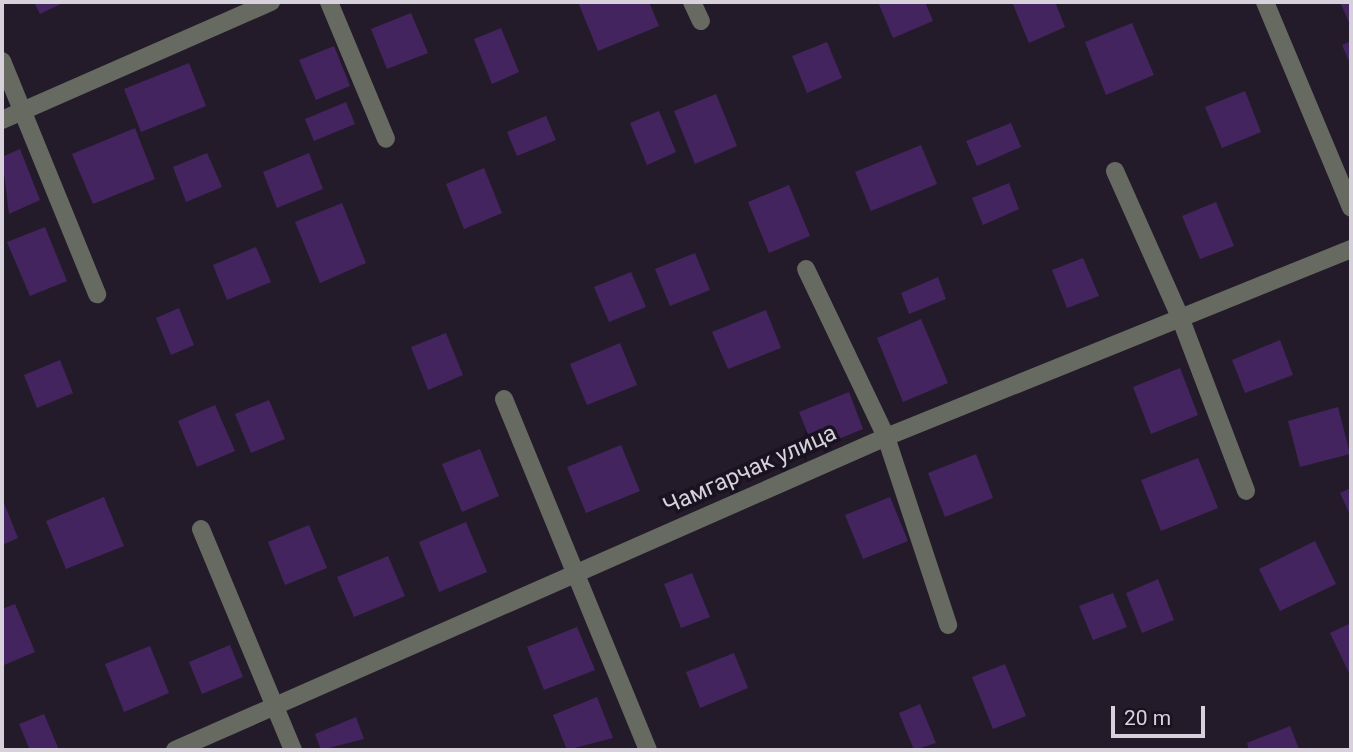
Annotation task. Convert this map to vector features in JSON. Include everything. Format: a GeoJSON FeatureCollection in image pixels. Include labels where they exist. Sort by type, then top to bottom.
{"type":"FeatureCollection","features":[{"type":"Feature","properties":{"kind":"street"},"geometry":{"type":"LineString","coordinates":[[2,120],[271,2]]}},
{"type":"Feature","properties":{"kind":"street"},"geometry":{"type":"LineString","coordinates":[[328,2],[386,139]]}},
{"type":"Feature","properties":{"kind":"street"},"geometry":{"type":"LineString","coordinates":[[692,2],[701,20]]}},
{"type":"Feature","properties":{"kind":"street"},"geometry":{"type":"LineString","coordinates":[[1265,2],[1351,208]]}},
{"type":"Feature","properties":{"kind":"street"},"geometry":{"type":"LineString","coordinates":[[2,61],[26,110],[97,294]]}},
{"type":"Feature","properties":{"kind":"street"},"geometry":{"type":"LineString","coordinates":[[1115,171],[1180,317],[1246,491]]}},
{"type":"Feature","properties":{"kind":"street","name":"Чамгарчак улица"},"geometry":{"type":"LineString","coordinates":[[175,750],[886,437],[1351,249]]}},
{"type":"Feature","properties":{"kind":"street"},"geometry":{"type":"LineString","coordinates":[[806,269],[886,437],[948,625]]}},
{"type":"Feature","properties":{"kind":"street"},"geometry":{"type":"LineString","coordinates":[[503,399],[648,750]]}},
{"type":"Feature","properties":{"kind":"street"},"geometry":{"type":"LineString","coordinates":[[201,529],[293,750]]}},
{"type":"Feature","properties":{"kind":"building"},"geometry":{"type":"Polygon","coordinates":[[[34,2],[65,2],[40,14],[34,2]]]}},
{"type":"Feature","properties":{"kind":"building"},"geometry":{"type":"Polygon","coordinates":[[[578,2],[649,2],[659,26],[598,51],[578,2]]]}},
{"type":"Feature","properties":{"kind":"building"},"geometry":{"type":"Polygon","coordinates":[[[878,2],[925,2],[933,21],[893,38],[878,2]]]}},
{"type":"Feature","properties":{"kind":"building"},"geometry":{"type":"Polygon","coordinates":[[[1012,2],[1055,2],[1065,27],[1029,43],[1012,2]]]}},
{"type":"Feature","properties":{"kind":"building"},"geometry":{"type":"Polygon","coordinates":[[[1340,2],[1351,2],[1351,27],[1340,2]]]}},
{"type":"Feature","properties":{"kind":"building"},"geometry":{"type":"Polygon","coordinates":[[[411,13],[428,53],[387,69],[371,29],[411,13]]]}},
{"type":"Feature","properties":{"kind":"building"},"geometry":{"type":"Polygon","coordinates":[[[1132,23],[1154,75],[1106,95],[1085,42],[1132,23]]]}},
{"type":"Feature","properties":{"kind":"building"},"geometry":{"type":"Polygon","coordinates":[[[501,28],[519,72],[492,84],[474,39],[501,28]]]}},
{"type":"Feature","properties":{"kind":"building"},"geometry":{"type":"Polygon","coordinates":[[[1351,41],[1351,66],[1342,45],[1351,41]]]}},
{"type":"Feature","properties":{"kind":"building"},"geometry":{"type":"Polygon","coordinates":[[[827,42],[842,78],[807,93],[792,56],[827,42]]]}},
{"type":"Feature","properties":{"kind":"building"},"geometry":{"type":"Polygon","coordinates":[[[334,46],[350,86],[316,100],[299,60],[334,46]]]}},
{"type":"Feature","properties":{"kind":"building"},"geometry":{"type":"Polygon","coordinates":[[[189,63],[206,106],[141,132],[124,89],[189,63]]]}},
{"type":"Feature","properties":{"kind":"building"},"geometry":{"type":"Polygon","coordinates":[[[1245,91],[1261,132],[1222,148],[1205,107],[1245,91]]]}},
{"type":"Feature","properties":{"kind":"building"},"geometry":{"type":"Polygon","coordinates":[[[716,94],[737,146],[695,164],[674,111],[716,94]]]}},
{"type":"Feature","properties":{"kind":"building"},"geometry":{"type":"Polygon","coordinates":[[[346,102],[355,124],[314,141],[305,119],[346,102]]]}},
{"type":"Feature","properties":{"kind":"building"},"geometry":{"type":"Polygon","coordinates":[[[659,111],[676,152],[647,165],[630,123],[659,111]]]}},
{"type":"Feature","properties":{"kind":"building"},"geometry":{"type":"Polygon","coordinates":[[[546,116],[556,140],[517,156],[507,132],[546,116]]]}},
{"type":"Feature","properties":{"kind":"building"},"geometry":{"type":"Polygon","coordinates":[[[1011,123],[1021,147],[977,166],[966,141],[1011,123]]]}},
{"type":"Feature","properties":{"kind":"building"},"geometry":{"type":"Polygon","coordinates":[[[135,128],[155,179],[93,204],[72,154],[135,128]]]}},
{"type":"Feature","properties":{"kind":"building"},"geometry":{"type":"Polygon","coordinates":[[[921,145],[937,184],[871,211],[855,172],[921,145]]]}},
{"type":"Feature","properties":{"kind":"building"},"geometry":{"type":"Polygon","coordinates":[[[20,149],[40,200],[9,214],[2,157],[20,149]]]}},
{"type":"Feature","properties":{"kind":"building"},"geometry":{"type":"Polygon","coordinates":[[[207,153],[222,187],[186,202],[173,167],[207,153]]]}},
{"type":"Feature","properties":{"kind":"building"},"geometry":{"type":"Polygon","coordinates":[[[309,153],[323,189],[277,208],[263,172],[309,153]]]}},
{"type":"Feature","properties":{"kind":"building"},"geometry":{"type":"Polygon","coordinates":[[[484,168],[502,213],[464,229],[446,184],[484,168]]]}},
{"type":"Feature","properties":{"kind":"building"},"geometry":{"type":"Polygon","coordinates":[[[1009,183],[1019,209],[983,225],[972,198],[1009,183]]]}},
{"type":"Feature","properties":{"kind":"building"},"geometry":{"type":"Polygon","coordinates":[[[789,185],[810,236],[769,253],[748,202],[789,185]]]}},
{"type":"Feature","properties":{"kind":"building"},"geometry":{"type":"Polygon","coordinates":[[[1216,202],[1234,246],[1200,259],[1182,216],[1216,202]]]}},
{"type":"Feature","properties":{"kind":"building"},"geometry":{"type":"Polygon","coordinates":[[[342,203],[366,263],[320,283],[295,222],[342,203]]]}},
{"type":"Feature","properties":{"kind":"building"},"geometry":{"type":"Polygon","coordinates":[[[45,227],[67,281],[30,296],[7,242],[45,227]]]}},
{"type":"Feature","properties":{"kind":"building"},"geometry":{"type":"Polygon","coordinates":[[[256,247],[271,282],[227,300],[213,265],[256,247]]]}},
{"type":"Feature","properties":{"kind":"building"},"geometry":{"type":"Polygon","coordinates":[[[695,253],[710,290],[670,306],[655,269],[695,253]]]}},
{"type":"Feature","properties":{"kind":"building"},"geometry":{"type":"Polygon","coordinates":[[[1083,258],[1099,296],[1067,308],[1052,270],[1083,258]]]}},
{"type":"Feature","properties":{"kind":"building"},"geometry":{"type":"Polygon","coordinates":[[[631,272],[646,307],[609,322],[594,287],[631,272]]]}},
{"type":"Feature","properties":{"kind":"building"},"geometry":{"type":"Polygon","coordinates":[[[938,277],[946,299],[909,314],[901,293],[938,277]]]}},
{"type":"Feature","properties":{"kind":"building"},"geometry":{"type":"Polygon","coordinates":[[[179,308],[194,345],[171,355],[156,318],[179,308]]]}},
{"type":"Feature","properties":{"kind":"building"},"geometry":{"type":"Polygon","coordinates":[[[766,310],[781,348],[728,369],[712,332],[766,310]]]}},
{"type":"Feature","properties":{"kind":"building"},"geometry":{"type":"Polygon","coordinates":[[[921,319],[948,383],[903,402],[877,338],[921,319]]]}},
{"type":"Feature","properties":{"kind":"building"},"geometry":{"type":"Polygon","coordinates":[[[446,333],[463,375],[428,390],[411,347],[446,333]]]}},
{"type":"Feature","properties":{"kind":"building"},"geometry":{"type":"Polygon","coordinates":[[[1280,340],[1293,375],[1245,393],[1232,360],[1280,340]]]}},
{"type":"Feature","properties":{"kind":"building"},"geometry":{"type":"Polygon","coordinates":[[[620,343],[637,385],[587,405],[570,364],[620,343]]]}},
{"type":"Feature","properties":{"kind":"building"},"geometry":{"type":"Polygon","coordinates":[[[60,360],[73,393],[37,408],[24,375],[60,360]]]}},
{"type":"Feature","properties":{"kind":"building"},"geometry":{"type":"Polygon","coordinates":[[[1180,368],[1198,415],[1151,434],[1133,387],[1180,368]]]}},
{"type":"Feature","properties":{"kind":"building"},"geometry":{"type":"Polygon","coordinates":[[[849,392],[863,429],[814,449],[799,412],[849,392]]]}},
{"type":"Feature","properties":{"kind":"building"},"geometry":{"type":"Polygon","coordinates":[[[269,400],[285,439],[251,453],[235,414],[269,400]]]}},
{"type":"Feature","properties":{"kind":"building"},"geometry":{"type":"Polygon","coordinates":[[[215,405],[235,451],[197,467],[178,421],[215,405]]]}},
{"type":"Feature","properties":{"kind":"building"},"geometry":{"type":"Polygon","coordinates":[[[1338,407],[1350,454],[1300,467],[1288,421],[1338,407]]]}},
{"type":"Feature","properties":{"kind":"building"},"geometry":{"type":"Polygon","coordinates":[[[621,445],[640,491],[586,513],[567,467],[621,445]]]}},
{"type":"Feature","properties":{"kind":"building"},"geometry":{"type":"Polygon","coordinates":[[[480,449],[499,496],[462,512],[442,464],[480,449]]]}},
{"type":"Feature","properties":{"kind":"building"},"geometry":{"type":"Polygon","coordinates":[[[976,454],[993,498],[945,517],[928,473],[976,454]]]}},
{"type":"Feature","properties":{"kind":"building"},"geometry":{"type":"Polygon","coordinates":[[[1198,458],[1218,508],[1161,531],[1141,480],[1198,458]]]}},
{"type":"Feature","properties":{"kind":"building"},"geometry":{"type":"Polygon","coordinates":[[[1351,488],[1351,517],[1340,493],[1351,488]]]}},
{"type":"Feature","properties":{"kind":"building"},"geometry":{"type":"Polygon","coordinates":[[[104,497],[124,546],[66,569],[46,521],[104,497]]]}},
{"type":"Feature","properties":{"kind":"building"},"geometry":{"type":"Polygon","coordinates":[[[890,497],[908,541],[863,559],[845,515],[890,497]]]}},
{"type":"Feature","properties":{"kind":"building"},"geometry":{"type":"Polygon","coordinates":[[[2,498],[18,538],[2,545],[2,498]]]}},
{"type":"Feature","properties":{"kind":"building"},"geometry":{"type":"Polygon","coordinates":[[[466,522],[487,572],[439,592],[419,542],[466,522]]]}},
{"type":"Feature","properties":{"kind":"building"},"geometry":{"type":"Polygon","coordinates":[[[309,525],[327,568],[285,585],[268,542],[309,525]]]}},
{"type":"Feature","properties":{"kind":"building"},"geometry":{"type":"Polygon","coordinates":[[[1315,541],[1336,584],[1280,611],[1259,569],[1315,541]]]}},
{"type":"Feature","properties":{"kind":"building"},"geometry":{"type":"Polygon","coordinates":[[[388,556],[405,596],[354,617],[337,577],[388,556]]]}},
{"type":"Feature","properties":{"kind":"building"},"geometry":{"type":"Polygon","coordinates":[[[692,573],[710,617],[681,628],[664,584],[692,573]]]}},
{"type":"Feature","properties":{"kind":"building"},"geometry":{"type":"Polygon","coordinates":[[[1158,579],[1174,620],[1142,633],[1126,593],[1158,579]]]}},
{"type":"Feature","properties":{"kind":"building"},"geometry":{"type":"Polygon","coordinates":[[[1113,593],[1127,627],[1093,640],[1079,606],[1113,593]]]}},
{"type":"Feature","properties":{"kind":"building"},"geometry":{"type":"Polygon","coordinates":[[[15,604],[35,652],[4,665],[2,609],[15,604]]]}},
{"type":"Feature","properties":{"kind":"building"},"geometry":{"type":"Polygon","coordinates":[[[1351,623],[1351,677],[1330,633],[1351,623]]]}},
{"type":"Feature","properties":{"kind":"building"},"geometry":{"type":"Polygon","coordinates":[[[577,627],[595,670],[544,690],[527,647],[577,627]]]}},
{"type":"Feature","properties":{"kind":"building"},"geometry":{"type":"Polygon","coordinates":[[[230,645],[243,677],[202,694],[189,662],[230,645]]]}},
{"type":"Feature","properties":{"kind":"building"},"geometry":{"type":"Polygon","coordinates":[[[150,646],[169,693],[124,712],[105,664],[150,646]]]}},
{"type":"Feature","properties":{"kind":"building"},"geometry":{"type":"Polygon","coordinates":[[[734,653],[748,688],[700,708],[686,672],[734,653]]]}},
{"type":"Feature","properties":{"kind":"building"},"geometry":{"type":"Polygon","coordinates":[[[1005,664],[1026,716],[993,729],[972,677],[1005,664]]]}},
{"type":"Feature","properties":{"kind":"building"},"geometry":{"type":"Polygon","coordinates":[[[597,697],[613,738],[567,750],[553,715],[597,697]]]}},
{"type":"Feature","properties":{"kind":"building"},"geometry":{"type":"Polygon","coordinates":[[[920,704],[936,743],[914,750],[899,713],[920,704]]]}},
{"type":"Feature","properties":{"kind":"building"},"geometry":{"type":"Polygon","coordinates":[[[44,714],[59,750],[30,750],[19,724],[44,714]]]}},
{"type":"Feature","properties":{"kind":"building"},"geometry":{"type":"Polygon","coordinates":[[[356,717],[364,739],[321,750],[315,734],[356,717]]]}},
{"type":"Feature","properties":{"kind":"building"},"geometry":{"type":"Polygon","coordinates":[[[1290,726],[1299,749],[1249,750],[1247,743],[1290,726]]]}}]}
